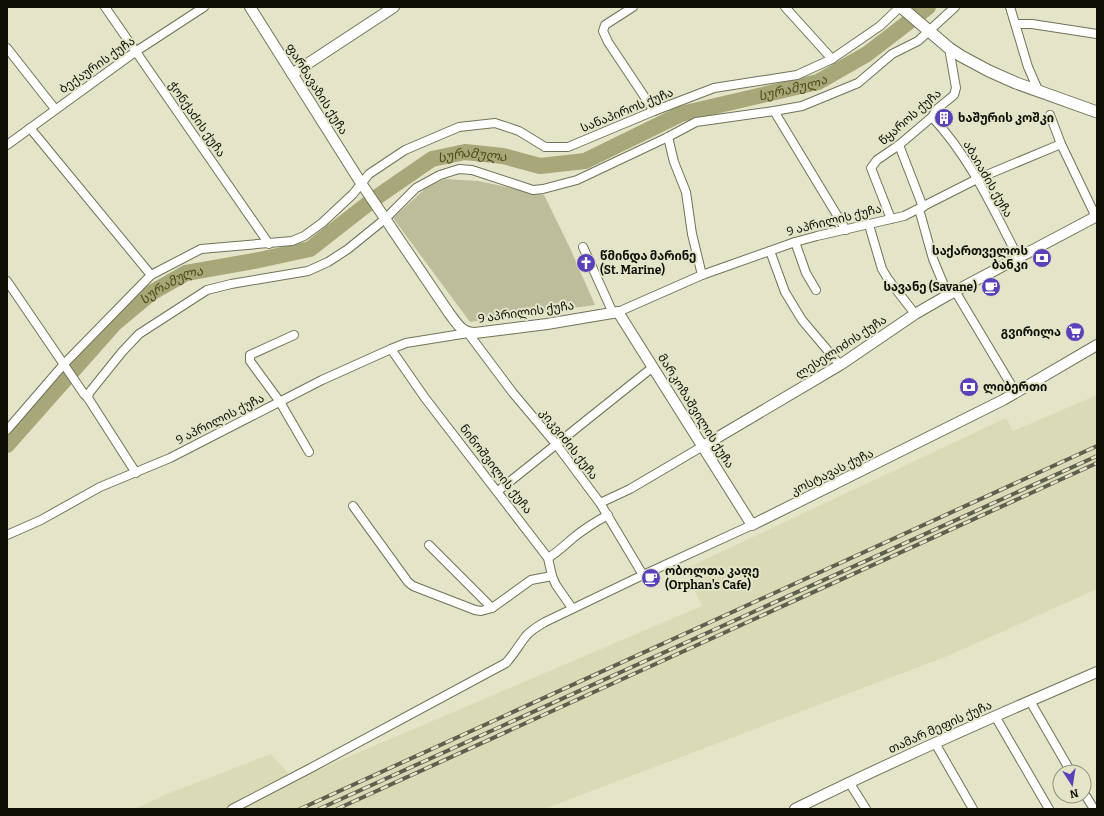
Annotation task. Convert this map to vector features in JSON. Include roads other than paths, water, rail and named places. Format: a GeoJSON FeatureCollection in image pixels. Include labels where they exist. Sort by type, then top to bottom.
{"type":"FeatureCollection","features":[{"type":"Feature","properties":{"kind":"main road"},"geometry":{"type":"LineString","coordinates":[[902,8],[949,48],[989,71],[1039,92],[1097,112]]}},
{"type":"Feature","properties":{"kind":"street","name":"ჭონქაძის ქუჩა"},"geometry":{"type":"LineString","coordinates":[[105,7],[269,244]]}},
{"type":"Feature","properties":{"kind":"street","name":"ბექაურის ქუჩა"},"geometry":{"type":"LineString","coordinates":[[7,145],[135,52],[204,7]]}},
{"type":"Feature","properties":{"kind":"street","name":"ფარნავაზის ქუჩა"},"geometry":{"type":"LineString","coordinates":[[250,7],[382,215]]}},
{"type":"Feature","properties":{"kind":"street"},"geometry":{"type":"LineString","coordinates":[[292,74],[394,7]]}},
{"type":"Feature","properties":{"kind":"street"},"geometry":{"type":"LineString","coordinates":[[633,7],[605,25],[603,31],[608,42],[654,111]]}},
{"type":"Feature","properties":{"kind":"street"},"geometry":{"type":"LineString","coordinates":[[785,7],[832,59]]}},
{"type":"Feature","properties":{"kind":"street"},"geometry":{"type":"LineString","coordinates":[[86,396],[122,352],[139,334],[206,290],[231,284],[308,271],[328,262],[335,258],[382,215],[416,188],[440,175],[459,169],[472,170],[533,190],[543,189],[577,180],[668,137],[696,122],[802,106],[858,83],[892,54],[918,41],[928,29],[955,7]]}},
{"type":"Feature","properties":{"kind":"street"},"geometry":{"type":"LineString","coordinates":[[1010,7],[1028,67],[1039,92]]}},
{"type":"Feature","properties":{"kind":"street","name":"სანაპიროს ქუჩა"},"geometry":{"type":"LineString","coordinates":[[7,430],[64,364],[151,275],[201,249],[292,241],[322,223],[353,194],[370,174],[405,150],[459,127],[495,123],[519,131],[545,147],[568,147],[714,88],[797,75],[832,59],[880,26],[902,8]]}},
{"type":"Feature","properties":{"kind":"street"},"geometry":{"type":"LineString","coordinates":[[1016,24],[1032,24],[1097,34]]}},
{"type":"Feature","properties":{"kind":"street"},"geometry":{"type":"LineString","coordinates":[[7,48],[55,109]]}},
{"type":"Feature","properties":{"kind":"street","name":"წყაროს ქუჩა"},"geometry":{"type":"LineString","coordinates":[[891,219],[871,168],[877,160],[899,145],[932,117],[937,109],[952,97],[956,88],[949,48]]}},
{"type":"Feature","properties":{"kind":"street"},"geometry":{"type":"LineString","coordinates":[[774,111],[846,230]]}},
{"type":"Feature","properties":{"kind":"street"},"geometry":{"type":"LineString","coordinates":[[1050,115],[1061,144],[1096,217]]}},
{"type":"Feature","properties":{"kind":"street","name":"აბაიაძის ქუჩა"},"geometry":{"type":"LineString","coordinates":[[932,117],[948,134],[984,190],[1018,257]]}},
{"type":"Feature","properties":{"kind":"street"},"geometry":{"type":"LineString","coordinates":[[30,128],[151,275]]}},
{"type":"Feature","properties":{"kind":"street"},"geometry":{"type":"LineString","coordinates":[[668,137],[674,162],[686,192],[692,234],[702,275]]}},
{"type":"Feature","properties":{"kind":"street","name":"9 აპრილის ქუჩა"},"geometry":{"type":"LineString","coordinates":[[7,535],[41,520],[100,487],[170,458],[322,380],[406,343],[468,333],[547,324],[615,312],[702,275],[795,242],[904,216],[977,179],[1061,144]]}},
{"type":"Feature","properties":{"kind":"street"},"geometry":{"type":"LineString","coordinates":[[899,145],[921,208],[933,259],[952,293],[1016,393]]}},
{"type":"Feature","properties":{"kind":"street"},"geometry":{"type":"LineString","coordinates":[[382,215],[454,318],[464,331],[468,333]]}},
{"type":"Feature","properties":{"kind":"street","name":"ლესელიძის ქუჩა"},"geometry":{"type":"LineString","coordinates":[[600,503],[630,488],[840,365],[915,314],[1018,257],[1096,217]]}},
{"type":"Feature","properties":{"kind":"street"},"geometry":{"type":"LineString","coordinates":[[869,225],[882,269],[915,314]]}},
{"type":"Feature","properties":{"kind":"street"},"geometry":{"type":"LineString","coordinates":[[795,242],[806,273],[816,290]]}},
{"type":"Feature","properties":{"kind":"street"},"geometry":{"type":"LineString","coordinates":[[583,247],[615,312]]}},
{"type":"Feature","properties":{"kind":"street"},"geometry":{"type":"LineString","coordinates":[[770,251],[785,292],[802,320],[840,365]]}},
{"type":"Feature","properties":{"kind":"street"},"geometry":{"type":"LineString","coordinates":[[7,281],[136,472]]}},
{"type":"Feature","properties":{"kind":"street","name":"მარკოზაშვილის ქუჩა"},"geometry":{"type":"LineString","coordinates":[[615,312],[653,367],[752,525]]}},
{"type":"Feature","properties":{"kind":"street","name":"კიკვიძის ქუჩა"},"geometry":{"type":"LineString","coordinates":[[468,333],[513,393],[556,444],[600,503],[643,575]]}},
{"type":"Feature","properties":{"kind":"street"},"geometry":{"type":"LineString","coordinates":[[294,335],[250,355],[250,361],[280,402],[309,452]]}},
{"type":"Feature","properties":{"kind":"street","name":"კოსტავას ქუჩა"},"geometry":{"type":"LineString","coordinates":[[232,809],[506,663],[526,636],[535,628],[572,608],[752,525],[916,445],[1016,393],[1097,346]]}},
{"type":"Feature","properties":{"kind":"street","name":"ნინოშვილის ქუჩა"},"geometry":{"type":"LineString","coordinates":[[391,349],[425,398],[548,558],[552,576],[572,608]]}},
{"type":"Feature","properties":{"kind":"street"},"geometry":{"type":"LineString","coordinates":[[498,491],[653,367]]}},
{"type":"Feature","properties":{"kind":"street"},"geometry":{"type":"LineString","coordinates":[[353,506],[408,582],[413,586],[475,610],[492,608],[531,580],[552,576]]}},
{"type":"Feature","properties":{"kind":"street"},"geometry":{"type":"LineString","coordinates":[[548,558],[590,525],[608,515]]}},
{"type":"Feature","properties":{"kind":"street"},"geometry":{"type":"LineString","coordinates":[[429,545],[492,608]]}},
{"type":"Feature","properties":{"kind":"street","name":"თამარ მეფის ქუჩა"},"geometry":{"type":"LineString","coordinates":[[795,809],[849,782],[1097,672]]}},
{"type":"Feature","properties":{"kind":"street"},"geometry":{"type":"LineString","coordinates":[[1030,701],[1066,764]]}},
{"type":"Feature","properties":{"kind":"street"},"geometry":{"type":"LineString","coordinates":[[995,716],[1049,809]]}},
{"type":"Feature","properties":{"kind":"street"},"geometry":{"type":"LineString","coordinates":[[935,743],[973,809]]}},
{"type":"Feature","properties":{"kind":"street"},"geometry":{"type":"LineString","coordinates":[[849,782],[866,809]]}},
{"type":"Feature","properties":{"kind":"waterway","name":"სურამულა"},"geometry":{"type":"LineString","coordinates":[[7,445],[115,323],[151,293],[186,273],[310,249],[374,199],[432,159],[465,152],[503,156],[540,166],[585,161],[681,114],[818,82],[867,54],[928,7]]}},
{"type":"Feature","properties":{"kind":"railway"},"geometry":{"type":"LineString","coordinates":[[300,809],[1097,446]]}},
{"type":"Feature","properties":{"kind":"railway"},"geometry":{"type":"LineString","coordinates":[[319,809],[1097,456]]}},
{"type":"Feature","properties":{"kind":"railway"},"geometry":{"type":"LineString","coordinates":[[337,809],[1097,463]]}},
{"type":"Feature","properties":{"kind":"place","name":"ხაშურის კოშკი"},"geometry":{"type":"Point","coordinates":[944,118]}},
{"type":"Feature","properties":{"kind":"place","name":"საქართველოს ბანკი"},"geometry":{"type":"Point","coordinates":[1042,258]}},
{"type":"Feature","properties":{"kind":"place","name":"წმინდა მარინე (St. Marine)"},"geometry":{"type":"Point","coordinates":[586,263]}},
{"type":"Feature","properties":{"kind":"place","name":"სავანე (Savane)"},"geometry":{"type":"Point","coordinates":[991,287]}},
{"type":"Feature","properties":{"kind":"place","name":"გვირილა"},"geometry":{"type":"Point","coordinates":[1075,332]}},
{"type":"Feature","properties":{"kind":"place","name":"ლიბერთი"},"geometry":{"type":"Point","coordinates":[969,387]}},
{"type":"Feature","properties":{"kind":"place","name":"ობოლთა კაფე (Orphan's Cafe)"},"geometry":{"type":"Point","coordinates":[651,578]}}]}
